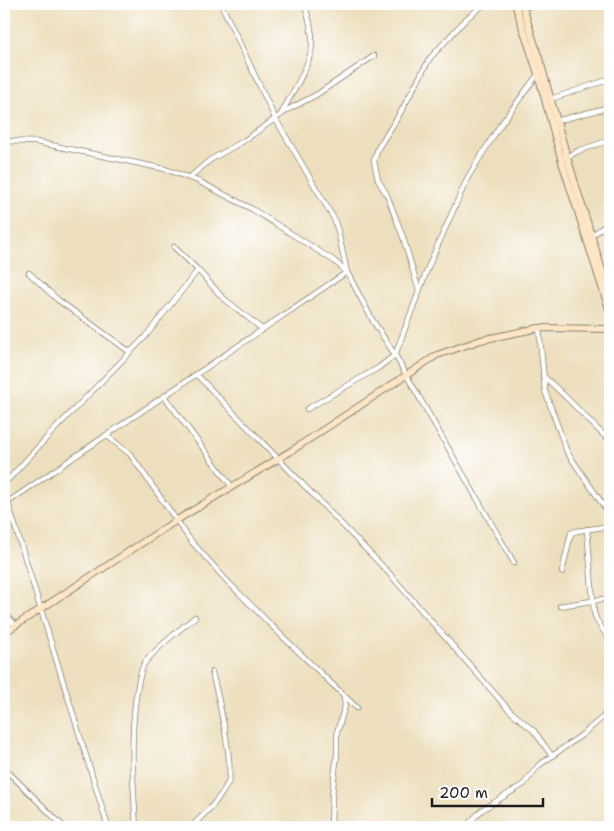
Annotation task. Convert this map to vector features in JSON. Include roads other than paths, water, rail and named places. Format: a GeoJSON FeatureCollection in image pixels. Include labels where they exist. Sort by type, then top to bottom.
{"type":"FeatureCollection","features":[{"type":"Feature","properties":{"kind":"street"},"geometry":{"type":"LineString","coordinates":[[221,4],[275,118],[334,219],[346,272],[514,563]]}},
{"type":"Feature","properties":{"kind":"street"},"geometry":{"type":"LineString","coordinates":[[280,115],[312,48],[310,20],[304,4]]}},
{"type":"Feature","properties":{"kind":"street"},"geometry":{"type":"LineString","coordinates":[[419,292],[403,236],[387,195],[378,180],[374,161],[378,148],[398,117],[430,58],[467,18],[485,4]]}},
{"type":"Feature","properties":{"kind":"street"},"geometry":{"type":"LineString","coordinates":[[515,4],[610,312]]}},
{"type":"Feature","properties":{"kind":"street"},"geometry":{"type":"LineString","coordinates":[[538,4],[522,5],[550,99],[564,159],[610,296]]}},
{"type":"Feature","properties":{"kind":"street"},"geometry":{"type":"LineString","coordinates":[[189,178],[210,160],[245,140],[275,118],[316,95],[374,56]]}},
{"type":"Feature","properties":{"kind":"street"},"geometry":{"type":"LineString","coordinates":[[307,409],[378,368],[395,355],[429,265],[468,177],[499,127],[538,74]]}},
{"type":"Feature","properties":{"kind":"street"},"geometry":{"type":"LineString","coordinates":[[550,99],[610,79]]}},
{"type":"Feature","properties":{"kind":"street"},"geometry":{"type":"LineString","coordinates":[[556,121],[610,107]]}},
{"type":"Feature","properties":{"kind":"street"},"geometry":{"type":"LineString","coordinates":[[564,159],[591,146],[610,140]]}},
{"type":"Feature","properties":{"kind":"street"},"geometry":{"type":"LineString","coordinates":[[4,141],[36,142],[165,169],[189,178],[290,232],[320,250],[346,272]]}},
{"type":"Feature","properties":{"kind":"street"},"geometry":{"type":"LineString","coordinates":[[591,236],[610,221]]}},
{"type":"Feature","properties":{"kind":"street"},"geometry":{"type":"LineString","coordinates":[[174,247],[222,297],[262,329]]}},
{"type":"Feature","properties":{"kind":"street"},"geometry":{"type":"LineString","coordinates":[[4,484],[145,337],[198,270]]}},
{"type":"Feature","properties":{"kind":"street"},"geometry":{"type":"LineString","coordinates":[[8,502],[346,272]]}},
{"type":"Feature","properties":{"kind":"street"},"geometry":{"type":"LineString","coordinates":[[29,274],[58,300],[130,352]]}},
{"type":"Feature","properties":{"kind":"street"},"geometry":{"type":"LineString","coordinates":[[4,633],[177,520],[277,460],[437,355],[481,340],[538,328],[610,329]]}},
{"type":"Feature","properties":{"kind":"street"},"geometry":{"type":"LineString","coordinates":[[538,328],[544,391],[566,452],[610,515]]}},
{"type":"Feature","properties":{"kind":"street"},"geometry":{"type":"LineString","coordinates":[[196,374],[277,460],[388,572],[503,703],[534,732],[552,756]]}},
{"type":"Feature","properties":{"kind":"street"},"geometry":{"type":"LineString","coordinates":[[543,376],[610,441]]}},
{"type":"Feature","properties":{"kind":"street"},"geometry":{"type":"LineString","coordinates":[[164,396],[232,487]]}},
{"type":"Feature","properties":{"kind":"street"},"geometry":{"type":"LineString","coordinates":[[106,435],[130,454],[191,541],[228,582],[357,708]]}},
{"type":"Feature","properties":{"kind":"street"},"geometry":{"type":"LineString","coordinates":[[4,490],[106,826]]}},
{"type":"Feature","properties":{"kind":"street"},"geometry":{"type":"LineString","coordinates":[[562,572],[571,533],[610,526]]}},
{"type":"Feature","properties":{"kind":"street"},"geometry":{"type":"LineString","coordinates":[[587,529],[596,619],[610,641]]}},
{"type":"Feature","properties":{"kind":"street"},"geometry":{"type":"LineString","coordinates":[[560,606],[610,598]]}},
{"type":"Feature","properties":{"kind":"street"},"geometry":{"type":"LineString","coordinates":[[4,612],[15,625]]}},
{"type":"Feature","properties":{"kind":"street"},"geometry":{"type":"LineString","coordinates":[[136,827],[133,786],[133,719],[139,679],[145,663],[195,617]]}},
{"type":"Feature","properties":{"kind":"street"},"geometry":{"type":"LineString","coordinates":[[191,827],[217,801],[229,781],[230,767],[222,713],[212,672]]}},
{"type":"Feature","properties":{"kind":"street"},"geometry":{"type":"LineString","coordinates":[[331,827],[337,732],[345,706],[344,696]]}},
{"type":"Feature","properties":{"kind":"street"},"geometry":{"type":"LineString","coordinates":[[465,827],[482,810],[524,784],[538,766],[583,734],[603,717],[610,707]]}},
{"type":"Feature","properties":{"kind":"street"},"geometry":{"type":"LineString","coordinates":[[4,768],[64,827]]}}]}
